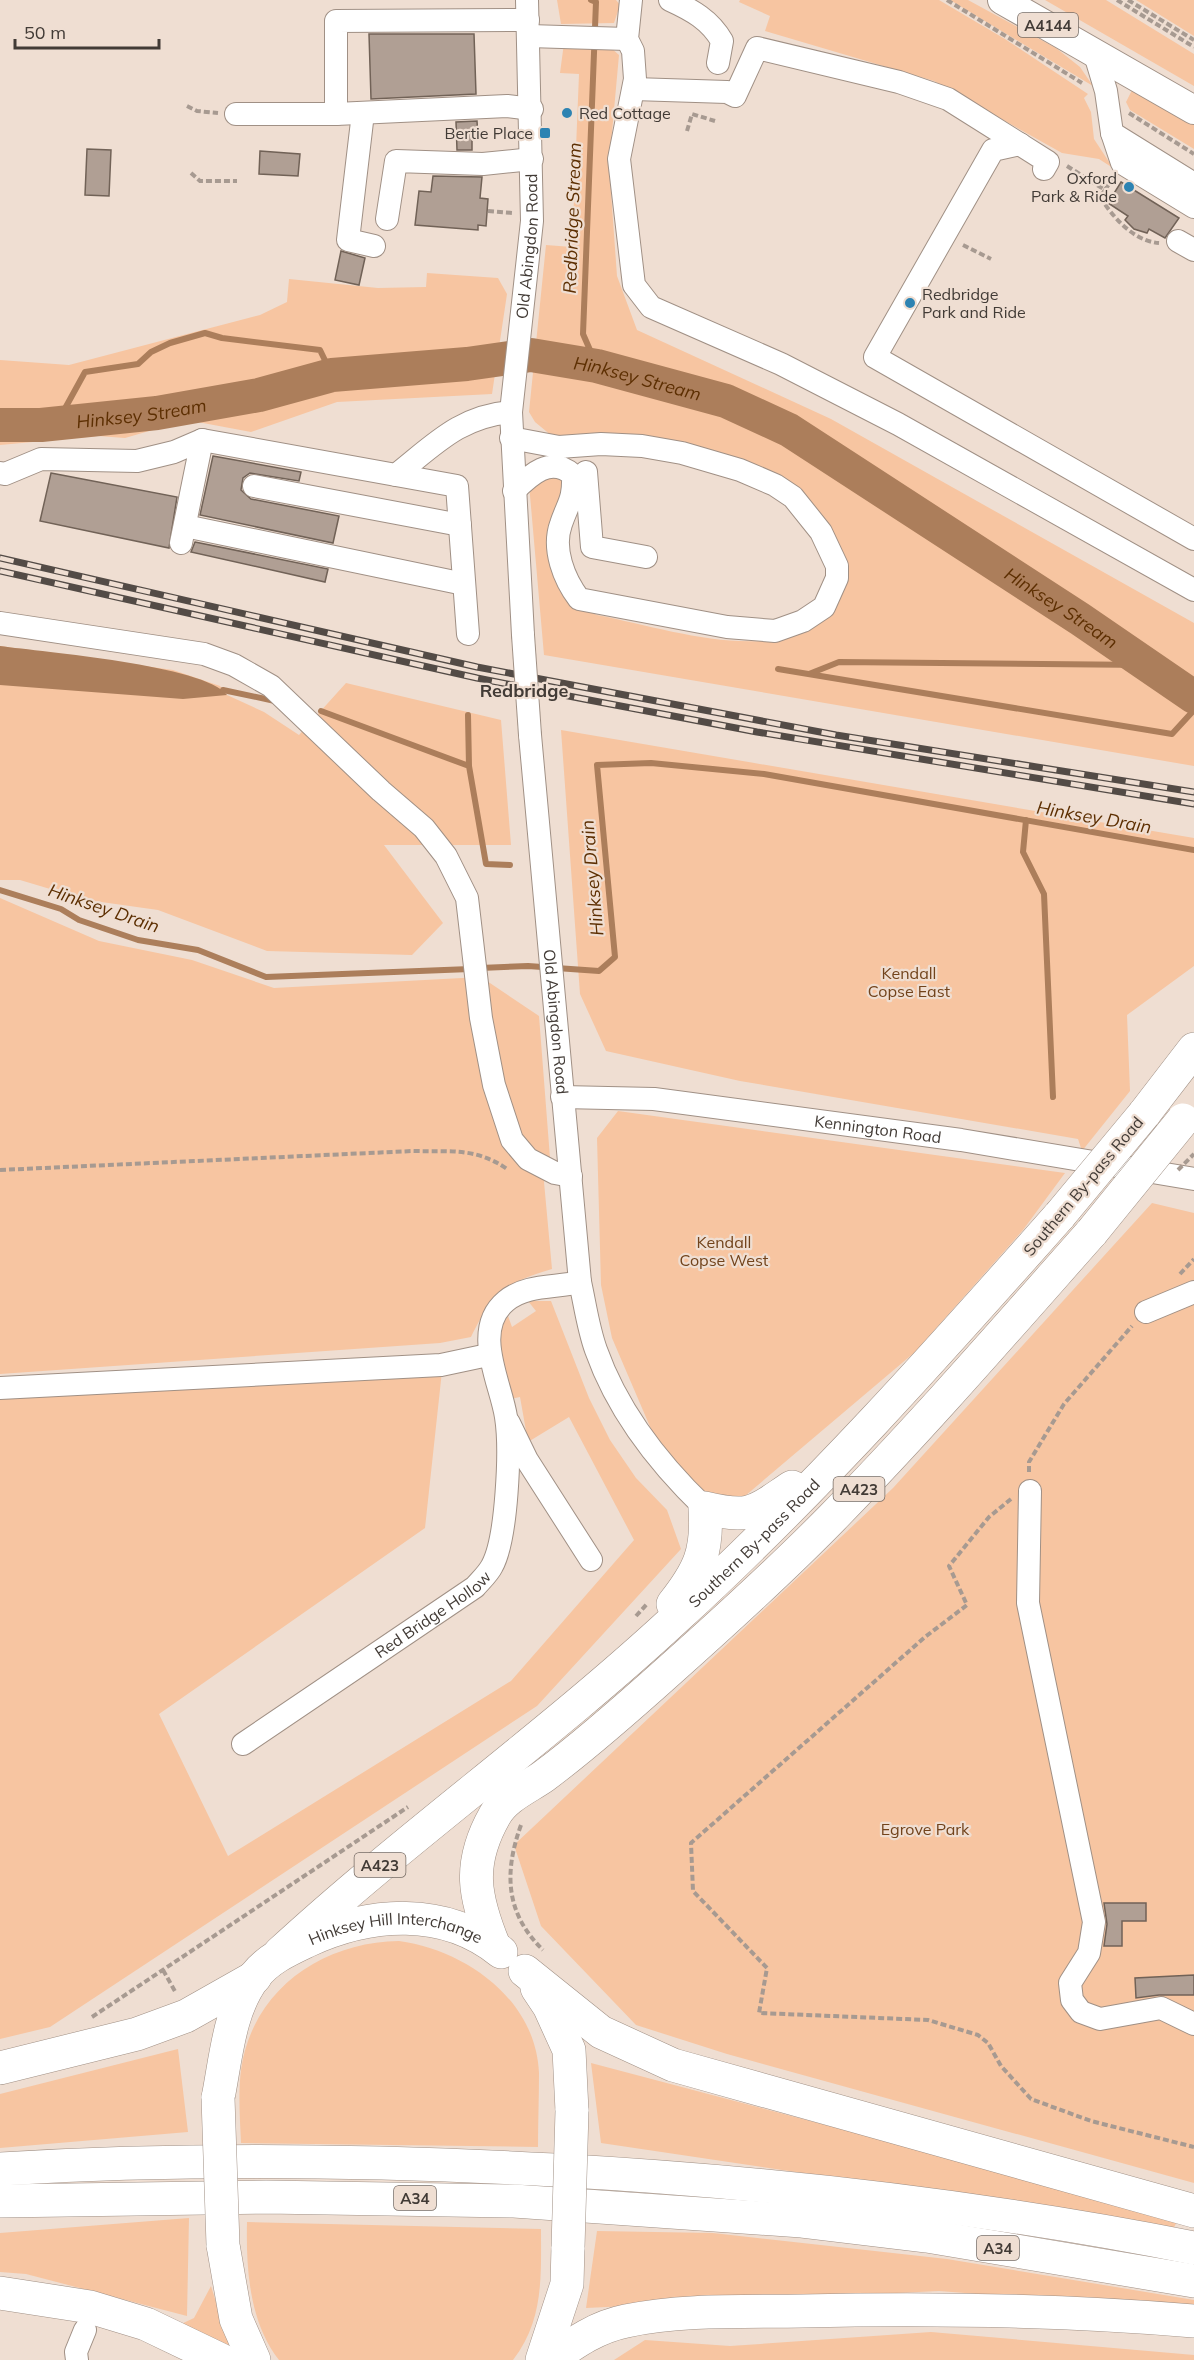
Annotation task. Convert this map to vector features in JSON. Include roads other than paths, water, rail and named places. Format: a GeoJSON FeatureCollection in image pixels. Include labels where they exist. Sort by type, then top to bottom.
{"type":"FeatureCollection","features":[{"type":"Feature","properties":{"kind":"highway","name":"Southern By-pass Road"},"geometry":{"type":"LineString","coordinates":[[280,1953],[344,1894],[628,1662],[742,1556],[848,1450],[1059,1215],[1144,1114],[1194,1049]]}},
{"type":"Feature","properties":{"kind":"highway","name":"Southern By-pass Road"},"geometry":{"type":"LineString","coordinates":[[494,1946],[479,1910],[475,1878],[483,1840],[496,1813],[671,1670],[831,1520],[948,1395],[1190,1118]]}},
{"type":"Feature","properties":{"kind":"highway"},"geometry":{"type":"LineString","coordinates":[[628,1662],[694,1577],[707,1537],[705,1508],[729,1514],[752,1513],[848,1450]]}},
{"type":"Feature","properties":{"kind":"highway"},"geometry":{"type":"LineString","coordinates":[[544,1776],[512,1816],[502,1836],[496,1870],[498,1892],[503,1913],[514,1934],[558,1986],[573,2009]]}},
{"type":"Feature","properties":{"kind":"highway","name":"Hinksey Hill Interchange"},"geometry":{"type":"LineString","coordinates":[[254,2360],[236,2319],[223,2245],[218,2098],[230,2033],[255,1977],[280,1953],[323,1934],[361,1921],[407,1918],[438,1921],[537,1963],[549,2006],[569,2050],[572,2111],[567,2284],[557,2323],[542,2360]]}},
{"type":"Feature","properties":{"kind":"highway"},"geometry":{"type":"LineString","coordinates":[[537,1963],[573,2009],[616,2042],[673,2065],[1194,2211]]}},
{"type":"Feature","properties":{"kind":"highway"},"geometry":{"type":"LineString","coordinates":[[0,2068],[137,2034],[186,2016],[255,1977]]}},
{"type":"Feature","properties":{"kind":"highway","name":"A34"},"geometry":{"type":"LineString","coordinates":[[0,2169],[259,2162],[425,2163],[697,2178],[937,2204],[1097,2229],[1194,2248]]}},
{"type":"Feature","properties":{"kind":"highway","name":"A34"},"geometry":{"type":"LineString","coordinates":[[0,2201],[254,2197],[514,2201],[802,2222],[881,2231],[1194,2281]]}},
{"type":"Feature","properties":{"kind":"highway"},"geometry":{"type":"LineString","coordinates":[[0,2292],[90,2307],[146,2324],[221,2360]]}},
{"type":"Feature","properties":{"kind":"highway"},"geometry":{"type":"LineString","coordinates":[[550,2360],[596,2330],[626,2321],[691,2313],[948,2309],[1074,2313],[1194,2321]]}},
{"type":"Feature","properties":{"kind":"main road","name":"A4144"},"geometry":{"type":"LineString","coordinates":[[1002,0],[1194,110]]}},
{"type":"Feature","properties":{"kind":"street"},"geometry":{"type":"LineString","coordinates":[[617,38],[631,0]]}},
{"type":"Feature","properties":{"kind":"street"},"geometry":{"type":"LineString","coordinates":[[670,0],[695,11],[715,28],[722,40],[718,63]]}},
{"type":"Feature","properties":{"kind":"street"},"geometry":{"type":"LineString","coordinates":[[336,114],[336,21],[528,19],[561,36],[617,38],[633,51],[634,90],[619,159],[634,285],[651,307],[781,364],[887,418],[1194,590]]}},
{"type":"Feature","properties":{"kind":"street","name":"Old Abingdon Road"},"geometry":{"type":"LineString","coordinates":[[528,19],[532,108],[532,221],[511,404],[511,438],[530,735],[580,1282],[595,1348],[630,1419],[672,1476],[705,1508]]}},
{"type":"Feature","properties":{"kind":"street"},"geometry":{"type":"LineString","coordinates":[[634,90],[727,92],[735,96],[757,48],[873,86],[948,99],[1020,144],[1046,165]]}},
{"type":"Feature","properties":{"kind":"street"},"geometry":{"type":"LineString","coordinates":[[1094,51],[1106,95],[1112,133],[1122,163],[1194,207]]}},
{"type":"Feature","properties":{"kind":"street"},"geometry":{"type":"LineString","coordinates":[[1106,95],[1120,66]]}},
{"type":"Feature","properties":{"kind":"street"},"geometry":{"type":"LineString","coordinates":[[236,114],[336,114],[507,106],[532,108]]}},
{"type":"Feature","properties":{"kind":"street"},"geometry":{"type":"LineString","coordinates":[[363,113],[348,240],[374,246]]}},
{"type":"Feature","properties":{"kind":"street"},"geometry":{"type":"LineString","coordinates":[[1112,133],[1194,184]]}},
{"type":"Feature","properties":{"kind":"street"},"geometry":{"type":"LineString","coordinates":[[1020,144],[993,150],[875,357],[1194,539]]}},
{"type":"Feature","properties":{"kind":"street"},"geometry":{"type":"LineString","coordinates":[[387,219],[396,161],[483,164],[532,159]]}},
{"type":"Feature","properties":{"kind":"street"},"geometry":{"type":"LineString","coordinates":[[396,475],[448,434],[477,417],[511,404]]}},
{"type":"Feature","properties":{"kind":"street"},"geometry":{"type":"LineString","coordinates":[[511,438],[559,447],[601,444],[642,446],[682,453],[740,470],[776,485],[806,511],[829,547],[837,566],[832,591],[824,607],[803,621],[775,631],[727,627],[579,599],[567,583],[560,555],[560,527],[573,497],[579,473]]}},
{"type":"Feature","properties":{"kind":"street"},"geometry":{"type":"LineString","coordinates":[[202,440],[183,534],[464,584]]}},
{"type":"Feature","properties":{"kind":"street"},"geometry":{"type":"LineString","coordinates":[[0,473],[5,474],[41,459],[137,460],[174,452],[202,440],[457,486],[468,634]]}},
{"type":"Feature","properties":{"kind":"street"},"geometry":{"type":"LineString","coordinates":[[573,446],[592,547],[646,557]]}},
{"type":"Feature","properties":{"kind":"street"},"geometry":{"type":"LineString","coordinates":[[514,495],[534,471],[550,466],[579,473]]}},
{"type":"Feature","properties":{"kind":"street"},"geometry":{"type":"LineString","coordinates":[[254,486],[460,525]]}},
{"type":"Feature","properties":{"kind":"street"},"geometry":{"type":"LineString","coordinates":[[0,623],[204,654],[234,665],[271,686],[381,791],[424,828],[446,856],[467,898],[482,1018],[494,1085],[512,1140],[528,1159],[555,1173],[571,1176]]}},
{"type":"Feature","properties":{"kind":"street","name":"Kennington Road"},"geometry":{"type":"LineString","coordinates":[[562,1097],[654,1099],[961,1140],[1194,1179]]}},
{"type":"Feature","properties":{"kind":"street","name":"Red Bridge Hollow"},"geometry":{"type":"LineString","coordinates":[[580,1282],[562,1287],[524,1290],[505,1302],[493,1321],[488,1355],[506,1418],[527,1460],[591,1560]]}},
{"type":"Feature","properties":{"kind":"street"},"geometry":{"type":"LineString","coordinates":[[1146,1312],[1186,1285]]}},
{"type":"Feature","properties":{"kind":"street"},"geometry":{"type":"LineString","coordinates":[[0,1388],[441,1365],[488,1355]]}},
{"type":"Feature","properties":{"kind":"street","name":"Red Bridge Hollow"},"geometry":{"type":"LineString","coordinates":[[243,1744],[475,1587],[492,1566],[505,1529],[506,1418]]}},
{"type":"Feature","properties":{"kind":"street"},"geometry":{"type":"LineString","coordinates":[[1030,1488],[1028,1603],[1094,1922],[1089,1953],[1070,1983],[1072,2000],[1081,2012],[1100,2019],[1161,2008],[1194,2024]]}},
{"type":"Feature","properties":{"kind":"street"},"geometry":{"type":"LineString","coordinates":[[77,2360],[76,2352],[85,2330]]}},
{"type":"Feature","properties":{"kind":"waterway","name":"Redbridge Stream"},"geometry":{"type":"LineString","coordinates":[[591,0],[596,2],[583,334],[597,366]]}},
{"type":"Feature","properties":{"kind":"waterway"},"geometry":{"type":"LineString","coordinates":[[57,423],[85,372],[138,364],[151,352],[170,343],[205,333],[222,338],[320,350],[332,375]]}},
{"type":"Feature","properties":{"kind":"waterway","name":"Hinksey Stream"},"geometry":{"type":"LineString","coordinates":[[0,425],[41,425],[157,413],[259,395],[332,375],[467,364],[531,355],[597,366],[726,401],[789,430],[1080,619],[1194,697]]}},
{"type":"Feature","properties":{"kind":"waterway"},"geometry":{"type":"LineString","coordinates":[[809,674],[839,662],[1148,665]]}},
{"type":"Feature","properties":{"kind":"waterway"},"geometry":{"type":"LineString","coordinates":[[778,669],[1172,734],[1194,710]]}},
{"type":"Feature","properties":{"kind":"waterway"},"geometry":{"type":"LineString","coordinates":[[223,690],[275,701]]}},
{"type":"Feature","properties":{"kind":"waterway"},"geometry":{"type":"LineString","coordinates":[[321,711],[469,766],[486,864],[510,865]]}},
{"type":"Feature","properties":{"kind":"waterway"},"geometry":{"type":"LineString","coordinates":[[468,715],[469,766]]}},
{"type":"Feature","properties":{"kind":"waterway","name":"Hinksey Drain"},"geometry":{"type":"LineString","coordinates":[[480,968],[528,966],[599,971],[615,957],[597,765],[651,763],[764,774],[1194,850]]}},
{"type":"Feature","properties":{"kind":"waterway"},"geometry":{"type":"LineString","coordinates":[[1026,820],[1023,852],[1044,894],[1053,1097]]}},
{"type":"Feature","properties":{"kind":"waterway","name":"Hinksey Drain"},"geometry":{"type":"LineString","coordinates":[[0,890],[61,909],[79,920],[138,940],[198,950],[266,977],[470,969]]}},
{"type":"Feature","properties":{"kind":"railway"},"geometry":{"type":"LineString","coordinates":[[0,558],[477,667],[836,735],[1194,792]]}},
{"type":"Feature","properties":{"kind":"railway"},"geometry":{"type":"LineString","coordinates":[[0,571],[477,678],[589,700],[757,732],[1194,804]]}},
{"type":"Feature","properties":{"kind":"place","name":"Red Cottage"},"geometry":{"type":"Point","coordinates":[567,113]}},
{"type":"Feature","properties":{"kind":"place","name":"Bertie Place"},"geometry":{"type":"Point","coordinates":[545,133]}},
{"type":"Feature","properties":{"kind":"place","name":"Oxford Park & Ride"},"geometry":{"type":"Point","coordinates":[1129,187]}},
{"type":"Feature","properties":{"kind":"place","name":"Redbridge Park and Ride"},"geometry":{"type":"Point","coordinates":[910,303]}},
{"type":"Feature","properties":{"kind":"district","name":"Redbridge"},"geometry":{"type":"Point","coordinates":[524,690]}},
{"type":"Feature","properties":{"kind":"park label","name":"Kendall Copse East"},"geometry":{"type":"Point","coordinates":[909,982]}},
{"type":"Feature","properties":{"kind":"park label","name":"Kendall Copse West"},"geometry":{"type":"Point","coordinates":[724,1251]}},
{"type":"Feature","properties":{"kind":"park label","name":"Egrove Park"},"geometry":{"type":"Point","coordinates":[925,1829]}}]}
